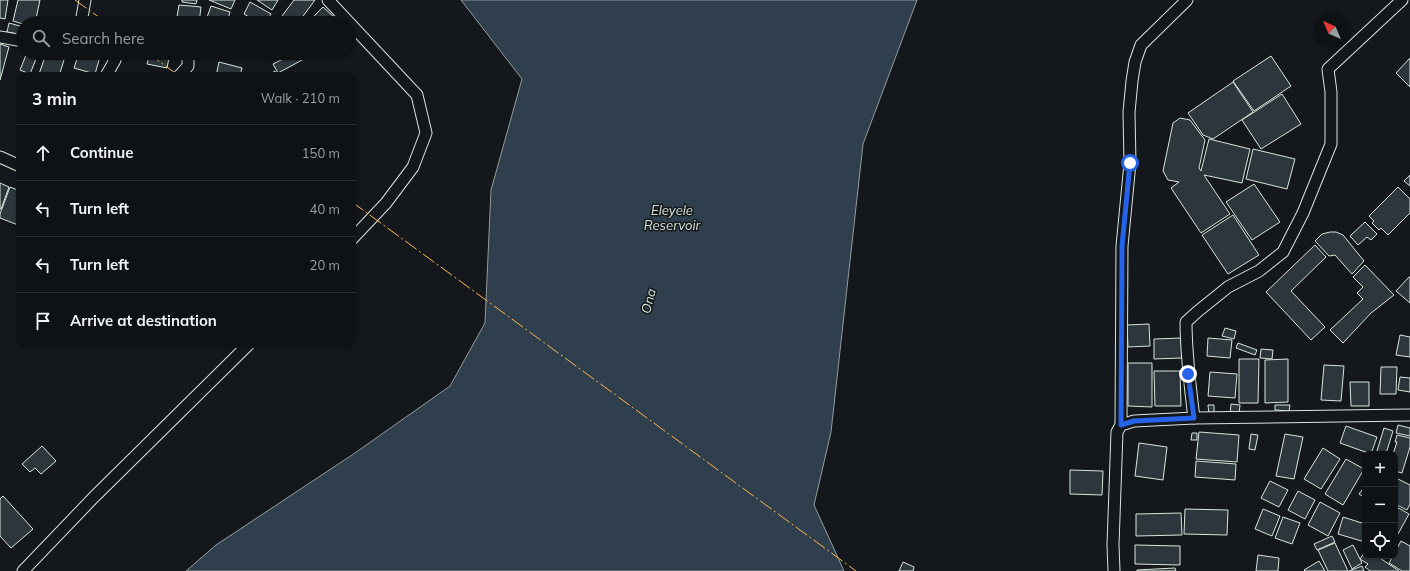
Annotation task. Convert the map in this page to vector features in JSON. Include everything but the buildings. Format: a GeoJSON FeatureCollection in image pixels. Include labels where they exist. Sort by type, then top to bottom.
{"type":"FeatureCollection","features":[{"type":"Feature","properties":{"kind":"street"},"geometry":{"type":"LineString","coordinates":[[82,16],[85,0]]}},
{"type":"Feature","properties":{"kind":"street"},"geometry":{"type":"LineString","coordinates":[[328,0],[343,16]]}},
{"type":"Feature","properties":{"kind":"street"},"geometry":{"type":"LineString","coordinates":[[1114,571],[1113,545],[1117,432],[1121,425],[1122,246],[1130,163],[1129,112],[1134,62],[1140,45],[1187,0]]}},
{"type":"Feature","properties":{"kind":"street"},"geometry":{"type":"LineString","coordinates":[[1194,418],[1188,374],[1186,322],[1228,287],[1259,271],[1283,252],[1303,213],[1331,144],[1331,92],[1328,70],[1402,0]]}},
{"type":"Feature","properties":{"kind":"street"},"geometry":{"type":"LineString","coordinates":[[356,30],[417,95],[426,134],[412,167],[386,203],[356,235]]}},
{"type":"Feature","properties":{"kind":"street"},"geometry":{"type":"LineString","coordinates":[[0,38],[16,40]]}},
{"type":"Feature","properties":{"kind":"street"},"geometry":{"type":"LineString","coordinates":[[108,72],[114,60]]}},
{"type":"Feature","properties":{"kind":"street"},"geometry":{"type":"LineString","coordinates":[[183,72],[188,66],[188,60]]}},
{"type":"Feature","properties":{"kind":"street"},"geometry":{"type":"LineString","coordinates":[[0,157],[16,164]]}},
{"type":"Feature","properties":{"kind":"street"},"geometry":{"type":"LineString","coordinates":[[23,571],[94,497],[245,348]]}},
{"type":"Feature","properties":{"kind":"street"},"geometry":{"type":"LineString","coordinates":[[1121,425],[1134,421],[1194,418],[1410,415]]}},
{"type":"Feature","properties":{"kind":"water","name":"Eleyele Reservoir"},"geometry":{"type":"Polygon","coordinates":[[[461,0],[917,0],[863,144],[831,432],[814,505],[844,571],[186,571],[216,545],[355,453],[450,386],[485,323],[491,190],[522,79],[461,0]]]}},
{"type":"Feature","properties":{"kind":"power"},"geometry":{"type":"LineString","coordinates":[[75,0],[97,16]]}},
{"type":"Feature","properties":{"kind":"power"},"geometry":{"type":"LineString","coordinates":[[157,60],[174,72]]}},
{"type":"Feature","properties":{"kind":"power"},"geometry":{"type":"LineString","coordinates":[[356,205],[856,571]]}},
{"type":"Feature","properties":{"kind":"route"},"geometry":{"type":"LineString","coordinates":[[1130,163],[1122,246],[1121,425],[1134,421],[1194,418],[1188,374]]}},
{"type":"Feature","properties":{"kind":"water label","name":"Ona"},"geometry":{"type":"Point","coordinates":[648,301]}}]}
